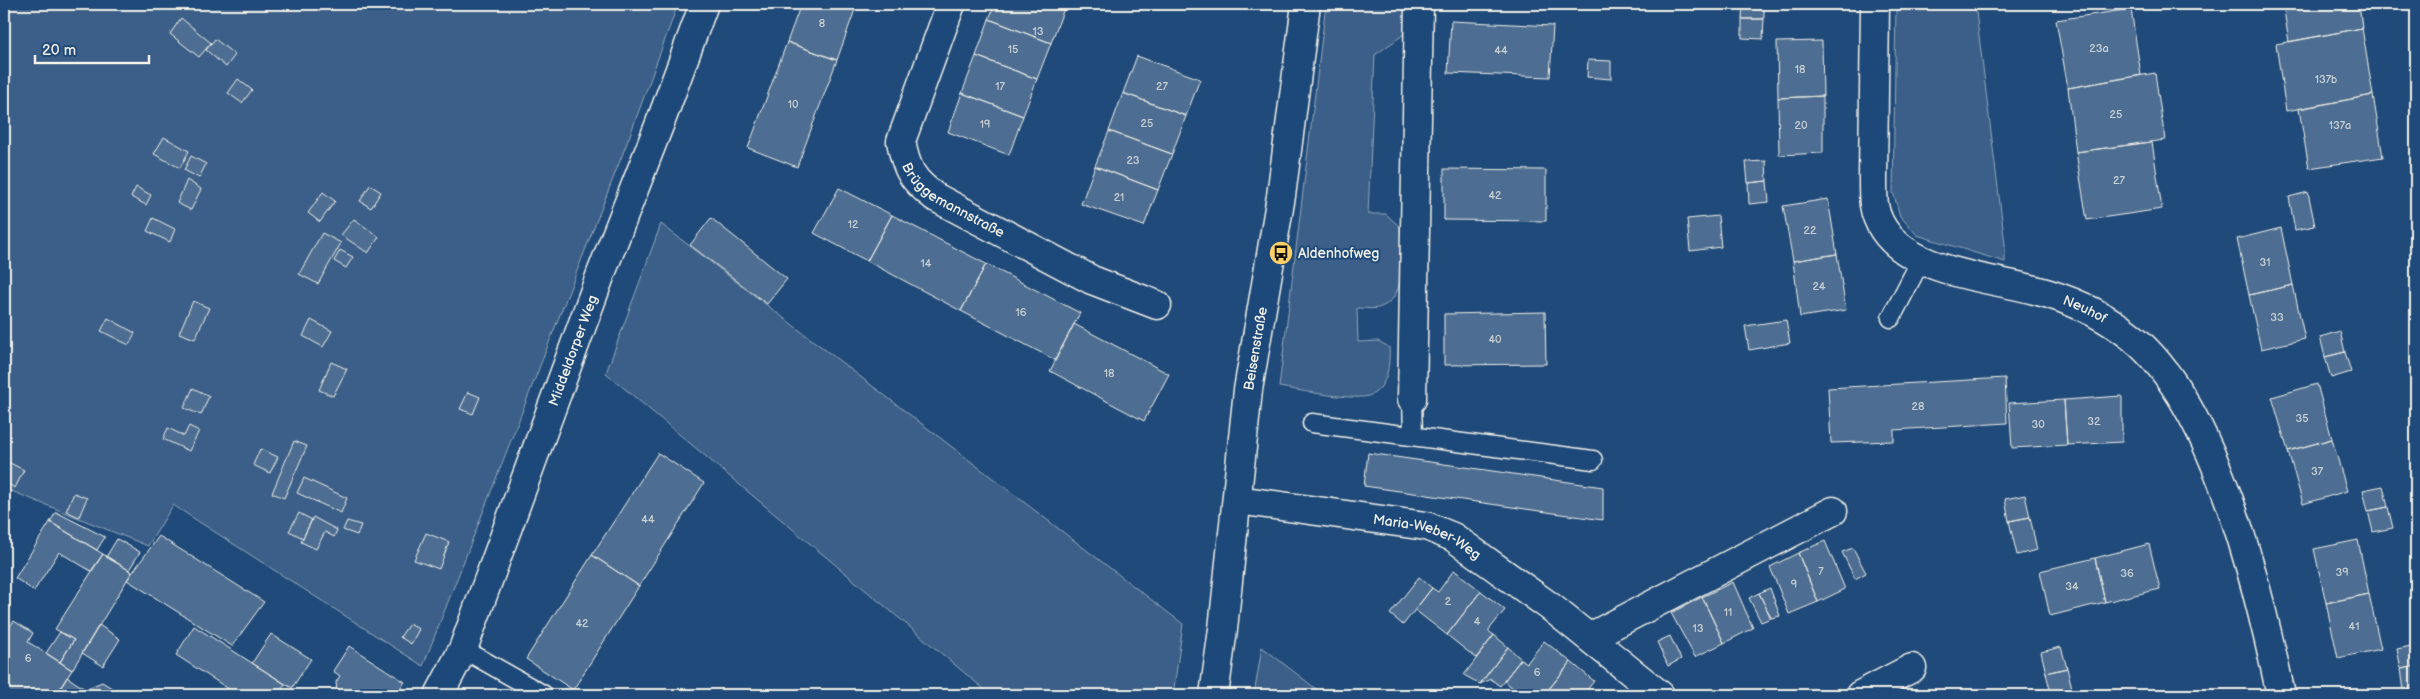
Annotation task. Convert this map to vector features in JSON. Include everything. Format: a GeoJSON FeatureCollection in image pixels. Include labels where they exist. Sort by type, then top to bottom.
{"type":"FeatureCollection","features":[{"type":"Feature","properties":{"kind":"street","name":"Middeldorper Weg"},"geometry":{"type":"LineString","coordinates":[[439,695],[463,649],[602,271],[704,4]]}},
{"type":"Feature","properties":{"kind":"street","name":"Brüggemannstraße"},"geometry":{"type":"LineString","coordinates":[[951,4],[901,141],[906,164],[918,184],[935,198],[1092,280],[1157,305]]}},
{"type":"Feature","properties":{"kind":"street","name":"Beisenstraße"},"geometry":{"type":"LineString","coordinates":[[1214,695],[1223,629],[1248,390],[1281,196],[1306,4]]}},
{"type":"Feature","properties":{"kind":"street"},"geometry":{"type":"LineString","coordinates":[[1412,399],[1419,4]]}},
{"type":"Feature","properties":{"kind":"street","name":"Neuhof"},"geometry":{"type":"LineString","coordinates":[[1875,4],[1874,207],[1883,228],[1898,246],[1921,260],[1944,269],[2036,290],[2094,313],[2125,331],[2155,361],[2182,395],[2207,448],[2230,506],[2246,552],[2281,695]]}},
{"type":"Feature","properties":{"kind":"street","name":"Maria-Weber-Weg"},"geometry":{"type":"LineString","coordinates":[[1237,500],[1426,526],[1453,537],[1590,637],[1660,695]]}},
{"type":"Feature","properties":{"kind":"street"},"geometry":{"type":"LineString","coordinates":[[1590,637],[1833,511]]}},
{"type":"Feature","properties":{"kind":"street"},"geometry":{"type":"LineString","coordinates":[[1860,695],[1912,668]]}},
{"type":"Feature","properties":{"kind":"lane"},"geometry":{"type":"LineString","coordinates":[[1891,318],[1921,260]]}},
{"type":"Feature","properties":{"kind":"lane"},"geometry":{"type":"LineString","coordinates":[[1412,399],[1413,436]]}},
{"type":"Feature","properties":{"kind":"lane"},"geometry":{"type":"LineString","coordinates":[[1312,423],[1593,460]]}},
{"type":"Feature","properties":{"kind":"lane"},"geometry":{"type":"LineString","coordinates":[[463,649],[544,695]]}},
{"type":"Feature","properties":{"kind":"shaded area"},"geometry":{"type":"Polygon","coordinates":[[[4,4],[678,4],[630,135],[423,666],[173,505],[148,546],[4,488],[4,4]]]}},
{"type":"Feature","properties":{"kind":"shaded area"},"geometry":{"type":"Polygon","coordinates":[[[1326,4],[1406,4],[1403,35],[1375,55],[1368,214],[1386,214],[1400,227],[1401,272],[1396,294],[1390,302],[1378,308],[1357,308],[1358,342],[1378,341],[1389,347],[1387,374],[1381,387],[1371,395],[1364,397],[1327,395],[1279,387],[1326,4]]]}},
{"type":"Feature","properties":{"kind":"shaded area"},"geometry":{"type":"Polygon","coordinates":[[[1896,4],[1975,4],[2005,244],[2005,262],[1917,235],[1900,216],[1893,192],[1896,4]]]}},
{"type":"Feature","properties":{"kind":"shaded area"},"geometry":{"type":"Polygon","coordinates":[[[661,224],[1183,624],[1173,695],[991,695],[606,373],[661,224]]]}},
{"type":"Feature","properties":{"kind":"shaded area"},"geometry":{"type":"Polygon","coordinates":[[[1262,647],[1324,695],[1254,695],[1262,647]]]}},
{"type":"Feature","properties":{"kind":"building"},"geometry":{"type":"Polygon","coordinates":[[[801,4],[857,4],[837,60],[787,42],[801,4]]]}},
{"type":"Feature","properties":{"kind":"building"},"geometry":{"type":"Polygon","coordinates":[[[995,4],[1060,4],[1065,6],[1051,43],[989,19],[995,4]]]}},
{"type":"Feature","properties":{"kind":"building"},"geometry":{"type":"Polygon","coordinates":[[[1622,4],[1636,4],[1636,6],[1622,6],[1622,4]]]}},
{"type":"Feature","properties":{"kind":"building"},"geometry":{"type":"Polygon","coordinates":[[[1743,4],[1764,4],[1764,19],[1742,19],[1743,4]]]}},
{"type":"Feature","properties":{"kind":"building"},"geometry":{"type":"Polygon","coordinates":[[[2283,4],[2359,4],[2362,28],[2289,42],[2283,4]]]}},
{"type":"Feature","properties":{"kind":"building"},"geometry":{"type":"Polygon","coordinates":[[[2131,9],[2141,75],[2068,88],[2056,20],[2131,9]]]}},
{"type":"Feature","properties":{"kind":"building"},"geometry":{"type":"Polygon","coordinates":[[[181,18],[211,43],[199,57],[170,34],[181,18]]]}},
{"type":"Feature","properties":{"kind":"building"},"geometry":{"type":"Polygon","coordinates":[[[989,19],[1051,43],[1037,79],[976,56],[989,19]]]}},
{"type":"Feature","properties":{"kind":"building"},"geometry":{"type":"Polygon","coordinates":[[[1742,19],[1764,19],[1763,39],[1742,38],[1742,19]]]}},
{"type":"Feature","properties":{"kind":"building"},"geometry":{"type":"Polygon","coordinates":[[[1451,21],[1553,26],[1550,77],[1448,73],[1451,21]]]}},
{"type":"Feature","properties":{"kind":"building"},"geometry":{"type":"Polygon","coordinates":[[[2362,28],[2373,95],[2286,111],[2276,44],[2362,28]]]}},
{"type":"Feature","properties":{"kind":"building"},"geometry":{"type":"Polygon","coordinates":[[[215,39],[235,55],[226,67],[206,50],[215,39]]]}},
{"type":"Feature","properties":{"kind":"building"},"geometry":{"type":"Polygon","coordinates":[[[1822,41],[1823,96],[1778,98],[1777,42],[1822,41]]]}},
{"type":"Feature","properties":{"kind":"building"},"geometry":{"type":"Polygon","coordinates":[[[787,42],[837,60],[797,167],[748,148],[787,42]]]}},
{"type":"Feature","properties":{"kind":"building"},"geometry":{"type":"Polygon","coordinates":[[[976,56],[1037,79],[1023,116],[962,93],[976,56]]]}},
{"type":"Feature","properties":{"kind":"building"},"geometry":{"type":"Polygon","coordinates":[[[1137,56],[1200,79],[1186,116],[1123,93],[1137,56]]]}},
{"type":"Feature","properties":{"kind":"building"},"geometry":{"type":"Polygon","coordinates":[[[1588,60],[1611,61],[1611,79],[1587,77],[1588,60]]]}},
{"type":"Feature","properties":{"kind":"building"},"geometry":{"type":"Polygon","coordinates":[[[2155,73],[2165,140],[2076,152],[2068,88],[2155,73]]]}},
{"type":"Feature","properties":{"kind":"building"},"geometry":{"type":"Polygon","coordinates":[[[238,79],[252,90],[242,103],[228,93],[238,79]]]}},
{"type":"Feature","properties":{"kind":"building"},"geometry":{"type":"Polygon","coordinates":[[[962,93],[1023,116],[1009,155],[948,132],[962,93]]]}},
{"type":"Feature","properties":{"kind":"building"},"geometry":{"type":"Polygon","coordinates":[[[1123,93],[1186,116],[1172,154],[1109,131],[1123,93]]]}},
{"type":"Feature","properties":{"kind":"building"},"geometry":{"type":"Polygon","coordinates":[[[2373,95],[2383,157],[2309,168],[2299,109],[2373,95]]]}},
{"type":"Feature","properties":{"kind":"building"},"geometry":{"type":"Polygon","coordinates":[[[1823,96],[1823,153],[1779,155],[1778,98],[1823,96]]]}},
{"type":"Feature","properties":{"kind":"building"},"geometry":{"type":"Polygon","coordinates":[[[1109,131],[1172,154],[1158,190],[1095,166],[1109,131]]]}},
{"type":"Feature","properties":{"kind":"building"},"geometry":{"type":"Polygon","coordinates":[[[164,137],[189,151],[180,168],[154,154],[164,137]]]}},
{"type":"Feature","properties":{"kind":"building"},"geometry":{"type":"Polygon","coordinates":[[[2152,142],[2162,209],[2087,220],[2076,152],[2152,142]]]}},
{"type":"Feature","properties":{"kind":"building"},"geometry":{"type":"Polygon","coordinates":[[[191,156],[206,164],[199,178],[184,170],[191,156]]]}},
{"type":"Feature","properties":{"kind":"building"},"geometry":{"type":"Polygon","coordinates":[[[1766,161],[1767,181],[1748,183],[1746,162],[1766,161]]]}},
{"type":"Feature","properties":{"kind":"building"},"geometry":{"type":"Polygon","coordinates":[[[1095,166],[1158,190],[1144,226],[1081,204],[1095,166]]]}},
{"type":"Feature","properties":{"kind":"building"},"geometry":{"type":"Polygon","coordinates":[[[1444,169],[1546,170],[1546,221],[1444,220],[1444,169]]]}},
{"type":"Feature","properties":{"kind":"building"},"geometry":{"type":"Polygon","coordinates":[[[187,180],[201,189],[191,210],[177,203],[187,180]]]}},
{"type":"Feature","properties":{"kind":"building"},"geometry":{"type":"Polygon","coordinates":[[[1767,181],[1769,202],[1749,204],[1748,183],[1767,181]]]}},
{"type":"Feature","properties":{"kind":"building"},"geometry":{"type":"Polygon","coordinates":[[[370,185],[381,192],[371,208],[360,201],[370,185]]]}},
{"type":"Feature","properties":{"kind":"building"},"geometry":{"type":"Polygon","coordinates":[[[136,187],[151,195],[146,205],[131,197],[136,187]]]}},
{"type":"Feature","properties":{"kind":"building"},"geometry":{"type":"Polygon","coordinates":[[[839,188],[892,215],[867,261],[814,233],[839,188]]]}},
{"type":"Feature","properties":{"kind":"building"},"geometry":{"type":"Polygon","coordinates":[[[323,192],[335,201],[320,222],[308,213],[323,192]]]}},
{"type":"Feature","properties":{"kind":"building"},"geometry":{"type":"Polygon","coordinates":[[[2308,192],[2315,226],[2295,230],[2289,197],[2308,192]]]}},
{"type":"Feature","properties":{"kind":"building"},"geometry":{"type":"Polygon","coordinates":[[[1828,199],[1837,254],[1793,261],[1783,206],[1828,199]]]}},
{"type":"Feature","properties":{"kind":"building"},"geometry":{"type":"Polygon","coordinates":[[[892,215],[986,264],[961,311],[867,261],[892,215]]]}},
{"type":"Feature","properties":{"kind":"building"},"geometry":{"type":"Polygon","coordinates":[[[1718,216],[1721,247],[1690,251],[1687,219],[1718,216]]]}},
{"type":"Feature","properties":{"kind":"building"},"geometry":{"type":"Polygon","coordinates":[[[153,218],[175,229],[170,242],[147,231],[153,218]]]}},
{"type":"Feature","properties":{"kind":"building"},"geometry":{"type":"Polygon","coordinates":[[[711,218],[787,279],[767,304],[690,245],[711,218]]]}},
{"type":"Feature","properties":{"kind":"building"},"geometry":{"type":"Polygon","coordinates":[[[354,219],[379,237],[368,253],[341,235],[354,219]]]}},
{"type":"Feature","properties":{"kind":"building"},"geometry":{"type":"Polygon","coordinates":[[[2281,228],[2293,285],[2249,295],[2237,239],[2281,228]]]}},
{"type":"Feature","properties":{"kind":"building"},"geometry":{"type":"Polygon","coordinates":[[[322,233],[341,243],[318,284],[299,274],[322,233]]]}},
{"type":"Feature","properties":{"kind":"building"},"geometry":{"type":"Polygon","coordinates":[[[340,250],[353,257],[346,268],[334,261],[340,250]]]}},
{"type":"Feature","properties":{"kind":"building"},"geometry":{"type":"Polygon","coordinates":[[[1837,254],[1846,310],[1800,317],[1793,261],[1837,254]]]}},
{"type":"Feature","properties":{"kind":"building"},"geometry":{"type":"Polygon","coordinates":[[[986,264],[1080,313],[1055,360],[961,311],[986,264]]]}},
{"type":"Feature","properties":{"kind":"building"},"geometry":{"type":"Polygon","coordinates":[[[2293,285],[2305,339],[2261,349],[2249,295],[2293,285]]]}},
{"type":"Feature","properties":{"kind":"building"},"geometry":{"type":"Polygon","coordinates":[[[193,301],[209,308],[195,339],[179,333],[193,301]]]}},
{"type":"Feature","properties":{"kind":"building"},"geometry":{"type":"Polygon","coordinates":[[[1545,312],[1546,364],[1444,365],[1444,314],[1545,312]]]}},
{"type":"Feature","properties":{"kind":"building"},"geometry":{"type":"Polygon","coordinates":[[[108,318],[135,333],[129,345],[101,331],[108,318]]]}},
{"type":"Feature","properties":{"kind":"building"},"geometry":{"type":"Polygon","coordinates":[[[311,320],[332,331],[323,347],[303,336],[311,320]]]}},
{"type":"Feature","properties":{"kind":"building"},"geometry":{"type":"Polygon","coordinates":[[[1786,320],[1790,343],[1749,350],[1745,326],[1786,320]]]}},
{"type":"Feature","properties":{"kind":"building"},"geometry":{"type":"Polygon","coordinates":[[[1074,324],[1169,374],[1144,421],[1050,371],[1074,324]]]}},
{"type":"Feature","properties":{"kind":"building"},"geometry":{"type":"Polygon","coordinates":[[[2340,331],[2345,352],[2325,357],[2320,337],[2340,331]]]}},
{"type":"Feature","properties":{"kind":"building"},"geometry":{"type":"Polygon","coordinates":[[[2345,352],[2351,372],[2331,378],[2325,357],[2345,352]]]}},
{"type":"Feature","properties":{"kind":"building"},"geometry":{"type":"Polygon","coordinates":[[[331,362],[347,369],[333,396],[319,390],[331,362]]]}},
{"type":"Feature","properties":{"kind":"building"},"geometry":{"type":"Polygon","coordinates":[[[2005,378],[2007,423],[1894,430],[1894,441],[1831,443],[1828,388],[2005,378]]]}},
{"type":"Feature","properties":{"kind":"building"},"geometry":{"type":"Polygon","coordinates":[[[2317,384],[2332,439],[2288,451],[2272,397],[2317,384]]]}},
{"type":"Feature","properties":{"kind":"building"},"geometry":{"type":"Polygon","coordinates":[[[193,388],[209,396],[201,415],[184,408],[193,388]]]}},
{"type":"Feature","properties":{"kind":"building"},"geometry":{"type":"Polygon","coordinates":[[[468,392],[480,397],[473,414],[460,409],[468,392]]]}},
{"type":"Feature","properties":{"kind":"building"},"geometry":{"type":"Polygon","coordinates":[[[2122,396],[2122,442],[2067,445],[2064,400],[2122,396]]]}},
{"type":"Feature","properties":{"kind":"building"},"geometry":{"type":"Polygon","coordinates":[[[2064,400],[2067,445],[2012,448],[2009,403],[2064,400]]]}},
{"type":"Feature","properties":{"kind":"building"},"geometry":{"type":"Polygon","coordinates":[[[189,426],[199,431],[189,451],[163,439],[168,428],[184,436],[189,426]]]}},
{"type":"Feature","properties":{"kind":"building"},"geometry":{"type":"Polygon","coordinates":[[[2332,439],[2347,491],[2303,504],[2288,451],[2332,439]]]}},
{"type":"Feature","properties":{"kind":"building"},"geometry":{"type":"Polygon","coordinates":[[[294,441],[307,446],[284,498],[272,493],[294,441]]]}},
{"type":"Feature","properties":{"kind":"building"},"geometry":{"type":"Polygon","coordinates":[[[260,449],[278,457],[270,473],[253,465],[260,449]]]}},
{"type":"Feature","properties":{"kind":"building"},"geometry":{"type":"Polygon","coordinates":[[[658,453],[704,483],[639,586],[592,555],[658,453]]]}},
{"type":"Feature","properties":{"kind":"building"},"geometry":{"type":"Polygon","coordinates":[[[1368,453],[1603,487],[1603,520],[1364,486],[1368,453]]]}},
{"type":"Feature","properties":{"kind":"building"},"geometry":{"type":"Polygon","coordinates":[[[4,460],[24,470],[15,488],[4,482],[4,460]]]}},
{"type":"Feature","properties":{"kind":"building"},"geometry":{"type":"Polygon","coordinates":[[[304,478],[347,498],[341,513],[297,493],[304,478]]]}},
{"type":"Feature","properties":{"kind":"building"},"geometry":{"type":"Polygon","coordinates":[[[2383,486],[2388,507],[2368,511],[2363,490],[2383,486]]]}},
{"type":"Feature","properties":{"kind":"building"},"geometry":{"type":"Polygon","coordinates":[[[74,493],[87,498],[79,517],[66,511],[74,493]]]}},
{"type":"Feature","properties":{"kind":"building"},"geometry":{"type":"Polygon","coordinates":[[[2025,495],[2030,517],[2009,521],[2005,499],[2025,495]]]}},
{"type":"Feature","properties":{"kind":"building"},"geometry":{"type":"Polygon","coordinates":[[[2388,507],[2393,528],[2373,532],[2368,511],[2388,507]]]}},
{"type":"Feature","properties":{"kind":"building"},"geometry":{"type":"Polygon","coordinates":[[[56,512],[105,537],[97,550],[50,522],[56,512]]]}},
{"type":"Feature","properties":{"kind":"building"},"geometry":{"type":"Polygon","coordinates":[[[299,513],[312,520],[303,538],[289,531],[299,513]]]}},
{"type":"Feature","properties":{"kind":"building"},"geometry":{"type":"Polygon","coordinates":[[[313,517],[337,530],[334,537],[325,532],[316,549],[301,542],[313,517]]]}},
{"type":"Feature","properties":{"kind":"building"},"geometry":{"type":"Polygon","coordinates":[[[2030,517],[2037,550],[2017,555],[2009,521],[2030,517]]]}},
{"type":"Feature","properties":{"kind":"building"},"geometry":{"type":"Polygon","coordinates":[[[347,521],[361,525],[357,535],[343,530],[347,521]]]}},
{"type":"Feature","properties":{"kind":"building"},"geometry":{"type":"Polygon","coordinates":[[[50,522],[103,554],[91,571],[59,552],[34,591],[15,578],[50,522]]]}},
{"type":"Feature","properties":{"kind":"building"},"geometry":{"type":"Polygon","coordinates":[[[426,533],[449,542],[439,569],[414,560],[426,533]]]}},
{"type":"Feature","properties":{"kind":"building"},"geometry":{"type":"Polygon","coordinates":[[[159,536],[264,602],[232,646],[127,580],[159,536]]]}},
{"type":"Feature","properties":{"kind":"building"},"geometry":{"type":"Polygon","coordinates":[[[117,539],[140,552],[129,570],[106,557],[117,539]]]}},
{"type":"Feature","properties":{"kind":"building"},"geometry":{"type":"Polygon","coordinates":[[[2358,540],[2369,594],[2326,603],[2314,549],[2358,540]]]}},
{"type":"Feature","properties":{"kind":"building"},"geometry":{"type":"Polygon","coordinates":[[[1825,541],[1845,589],[1818,602],[1798,553],[1825,541]]]}},
{"type":"Feature","properties":{"kind":"building"},"geometry":{"type":"Polygon","coordinates":[[[2149,544],[2160,589],[2105,602],[2095,558],[2149,544]]]}},
{"type":"Feature","properties":{"kind":"building"},"geometry":{"type":"Polygon","coordinates":[[[1853,548],[1866,573],[1855,579],[1842,552],[1853,548]]]}},
{"type":"Feature","properties":{"kind":"building"},"geometry":{"type":"Polygon","coordinates":[[[1798,553],[1818,602],[1789,614],[1770,567],[1798,553]]]}},
{"type":"Feature","properties":{"kind":"building"},"geometry":{"type":"Polygon","coordinates":[[[103,554],[132,572],[72,670],[60,662],[74,640],[55,629],[103,554]]]}},
{"type":"Feature","properties":{"kind":"building"},"geometry":{"type":"Polygon","coordinates":[[[592,555],[639,586],[573,690],[526,659],[592,555]]]}},
{"type":"Feature","properties":{"kind":"building"},"geometry":{"type":"Polygon","coordinates":[[[2095,558],[2105,602],[2050,616],[2040,571],[2095,558]]]}},
{"type":"Feature","properties":{"kind":"building"},"geometry":{"type":"Polygon","coordinates":[[[1454,570],[1481,591],[1447,635],[1415,610],[1432,588],[1438,592],[1454,570]]]}},
{"type":"Feature","properties":{"kind":"building"},"geometry":{"type":"Polygon","coordinates":[[[1419,577],[1432,588],[1403,625],[1390,614],[1419,577]]]}},
{"type":"Feature","properties":{"kind":"building"},"geometry":{"type":"Polygon","coordinates":[[[1733,582],[1753,628],[1724,643],[1702,597],[1733,582]]]}},
{"type":"Feature","properties":{"kind":"building"},"geometry":{"type":"Polygon","coordinates":[[[1770,588],[1780,616],[1771,618],[1759,593],[1770,588]]]}},
{"type":"Feature","properties":{"kind":"building"},"geometry":{"type":"Polygon","coordinates":[[[1481,591],[1505,610],[1488,631],[1494,635],[1476,658],[1447,635],[1481,591]]]}},
{"type":"Feature","properties":{"kind":"building"},"geometry":{"type":"Polygon","coordinates":[[[1759,593],[1771,618],[1761,622],[1749,598],[1759,593]]]}},
{"type":"Feature","properties":{"kind":"building"},"geometry":{"type":"Polygon","coordinates":[[[2369,594],[2381,649],[2338,658],[2326,603],[2369,594]]]}},
{"type":"Feature","properties":{"kind":"building"},"geometry":{"type":"Polygon","coordinates":[[[1702,597],[1724,643],[1695,657],[1671,613],[1702,597]]]}},
{"type":"Feature","properties":{"kind":"building"},"geometry":{"type":"Polygon","coordinates":[[[14,621],[33,633],[28,642],[72,670],[56,695],[4,695],[4,627],[8,629],[14,621]]]}},
{"type":"Feature","properties":{"kind":"building"},"geometry":{"type":"Polygon","coordinates":[[[409,624],[419,629],[411,644],[400,637],[409,624]]]}},
{"type":"Feature","properties":{"kind":"building"},"geometry":{"type":"Polygon","coordinates":[[[99,625],[120,639],[103,666],[82,653],[99,625]]]}},
{"type":"Feature","properties":{"kind":"building"},"geometry":{"type":"Polygon","coordinates":[[[194,626],[285,684],[278,695],[238,695],[176,655],[194,626]]]}},
{"type":"Feature","properties":{"kind":"building"},"geometry":{"type":"Polygon","coordinates":[[[60,632],[74,640],[60,662],[46,653],[60,632]]]}},
{"type":"Feature","properties":{"kind":"building"},"geometry":{"type":"Polygon","coordinates":[[[271,634],[311,659],[292,688],[252,663],[271,634]]]}},
{"type":"Feature","properties":{"kind":"building"},"geometry":{"type":"Polygon","coordinates":[[[1494,635],[1508,647],[1480,684],[1464,675],[1494,635]]]}},
{"type":"Feature","properties":{"kind":"building"},"geometry":{"type":"Polygon","coordinates":[[[1670,636],[1681,659],[1668,666],[1657,642],[1670,636]]]}},
{"type":"Feature","properties":{"kind":"building"},"geometry":{"type":"Polygon","coordinates":[[[1544,641],[1571,662],[1544,695],[1522,695],[1504,681],[1521,659],[1527,663],[1544,641]]]}},
{"type":"Feature","properties":{"kind":"building"},"geometry":{"type":"Polygon","coordinates":[[[2416,645],[2416,666],[2401,669],[2397,649],[2416,645]]]}},
{"type":"Feature","properties":{"kind":"building"},"geometry":{"type":"Polygon","coordinates":[[[349,646],[405,682],[396,695],[334,695],[337,691],[336,682],[340,676],[333,671],[349,646]]]}},
{"type":"Feature","properties":{"kind":"building"},"geometry":{"type":"Polygon","coordinates":[[[1508,647],[1521,659],[1500,686],[1491,679],[1480,684],[1508,647]]]}},
{"type":"Feature","properties":{"kind":"building"},"geometry":{"type":"Polygon","coordinates":[[[2061,647],[2067,668],[2046,673],[2041,652],[2061,647]]]}},
{"type":"Feature","properties":{"kind":"building"},"geometry":{"type":"Polygon","coordinates":[[[1571,662],[1594,681],[1583,695],[1544,695],[1571,662]]]}},
{"type":"Feature","properties":{"kind":"building"},"geometry":{"type":"Polygon","coordinates":[[[2416,666],[2416,688],[2404,691],[2401,669],[2416,666]]]}},
{"type":"Feature","properties":{"kind":"building"},"geometry":{"type":"Polygon","coordinates":[[[2067,668],[2072,688],[2051,694],[2046,673],[2067,668]]]}},
{"type":"Feature","properties":{"kind":"building"},"geometry":{"type":"Polygon","coordinates":[[[67,677],[85,689],[102,682],[123,695],[56,695],[67,677]]]}},
{"type":"Feature","properties":{"kind":"building"},"geometry":{"type":"Polygon","coordinates":[[[2186,690],[2187,695],[2168,695],[2186,690]]]}},
{"type":"Feature","properties":{"kind":"place","name":"Aldenhofweg"},"geometry":{"type":"Point","coordinates":[1281,253]}}]}
